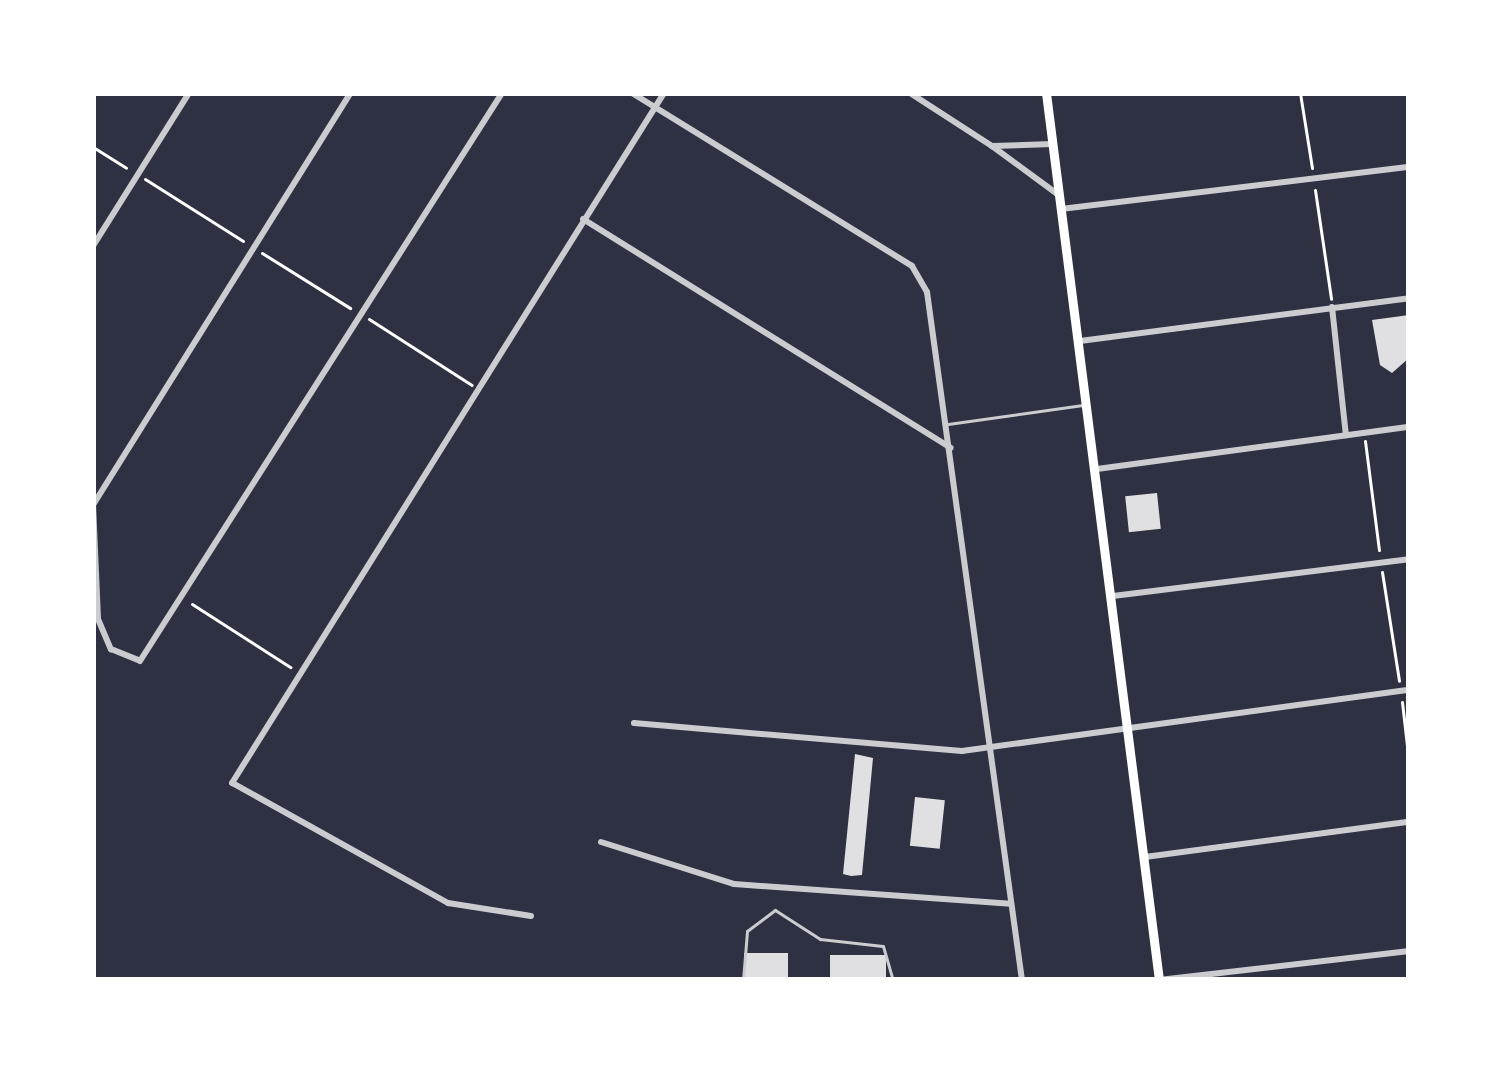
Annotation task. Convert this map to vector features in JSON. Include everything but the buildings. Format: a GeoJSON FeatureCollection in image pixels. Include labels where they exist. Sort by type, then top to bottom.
{"type":"FeatureCollection","features":[{"type":"Feature","properties":{"kind":"main road"},"geometry":{"type":"LineString","coordinates":[[1046,93],[1160,980]]}},
{"type":"Feature","properties":{"kind":"street"},"geometry":{"type":"LineString","coordinates":[[93,246],[189,93]]}},
{"type":"Feature","properties":{"kind":"street"},"geometry":{"type":"LineString","coordinates":[[350,93],[93,504],[103,634],[121,658],[149,657],[502,93]]}},
{"type":"Feature","properties":{"kind":"street"},"geometry":{"type":"LineString","coordinates":[[632,93],[912,266],[933,311],[1022,980]]}},
{"type":"Feature","properties":{"kind":"street"},"geometry":{"type":"LineString","coordinates":[[531,916],[448,903],[232,783],[664,93]]}},
{"type":"Feature","properties":{"kind":"street"},"geometry":{"type":"LineString","coordinates":[[910,93],[1060,196]]}},
{"type":"Feature","properties":{"kind":"street"},"geometry":{"type":"LineString","coordinates":[[992,146],[1053,144]]}},
{"type":"Feature","properties":{"kind":"street"},"geometry":{"type":"LineString","coordinates":[[1061,209],[1409,167]]}},
{"type":"Feature","properties":{"kind":"street"},"geometry":{"type":"LineString","coordinates":[[583,219],[952,448]]}},
{"type":"Feature","properties":{"kind":"street"},"geometry":{"type":"LineString","coordinates":[[1080,341],[1409,298]]}},
{"type":"Feature","properties":{"kind":"street"},"geometry":{"type":"LineString","coordinates":[[1332,307],[1346,435]]}},
{"type":"Feature","properties":{"kind":"street"},"geometry":{"type":"LineString","coordinates":[[1097,469],[1409,427]]}},
{"type":"Feature","properties":{"kind":"street"},"geometry":{"type":"LineString","coordinates":[[1113,596],[1409,560]]}},
{"type":"Feature","properties":{"kind":"street"},"geometry":{"type":"LineString","coordinates":[[634,723],[989,748],[1405,691]]}},
{"type":"Feature","properties":{"kind":"street"},"geometry":{"type":"LineString","coordinates":[[1144,858],[1409,822]]}},
{"type":"Feature","properties":{"kind":"street"},"geometry":{"type":"LineString","coordinates":[[602,842],[734,884],[1011,904]]}},
{"type":"Feature","properties":{"kind":"street"},"geometry":{"type":"LineString","coordinates":[[1160,980],[1409,951]]}},
{"type":"Feature","properties":{"kind":"lane"},"geometry":{"type":"LineString","coordinates":[[948,424],[1087,405]]}},
{"type":"Feature","properties":{"kind":"lane"},"geometry":{"type":"LineString","coordinates":[[743,980],[747,931],[776,910],[820,939],[883,946],[893,980]]}},
{"type":"Feature","properties":{"kind":"path"},"geometry":{"type":"LineString","coordinates":[[1300,93],[1332,307]]}},
{"type":"Feature","properties":{"kind":"path"},"geometry":{"type":"LineString","coordinates":[[93,147],[478,389]]}},
{"type":"Feature","properties":{"kind":"path"},"geometry":{"type":"LineString","coordinates":[[1364,433],[1381,563],[1405,691],[1409,763]]}},
{"type":"Feature","properties":{"kind":"path"},"geometry":{"type":"LineString","coordinates":[[187,600],[302,674]]}}]}
